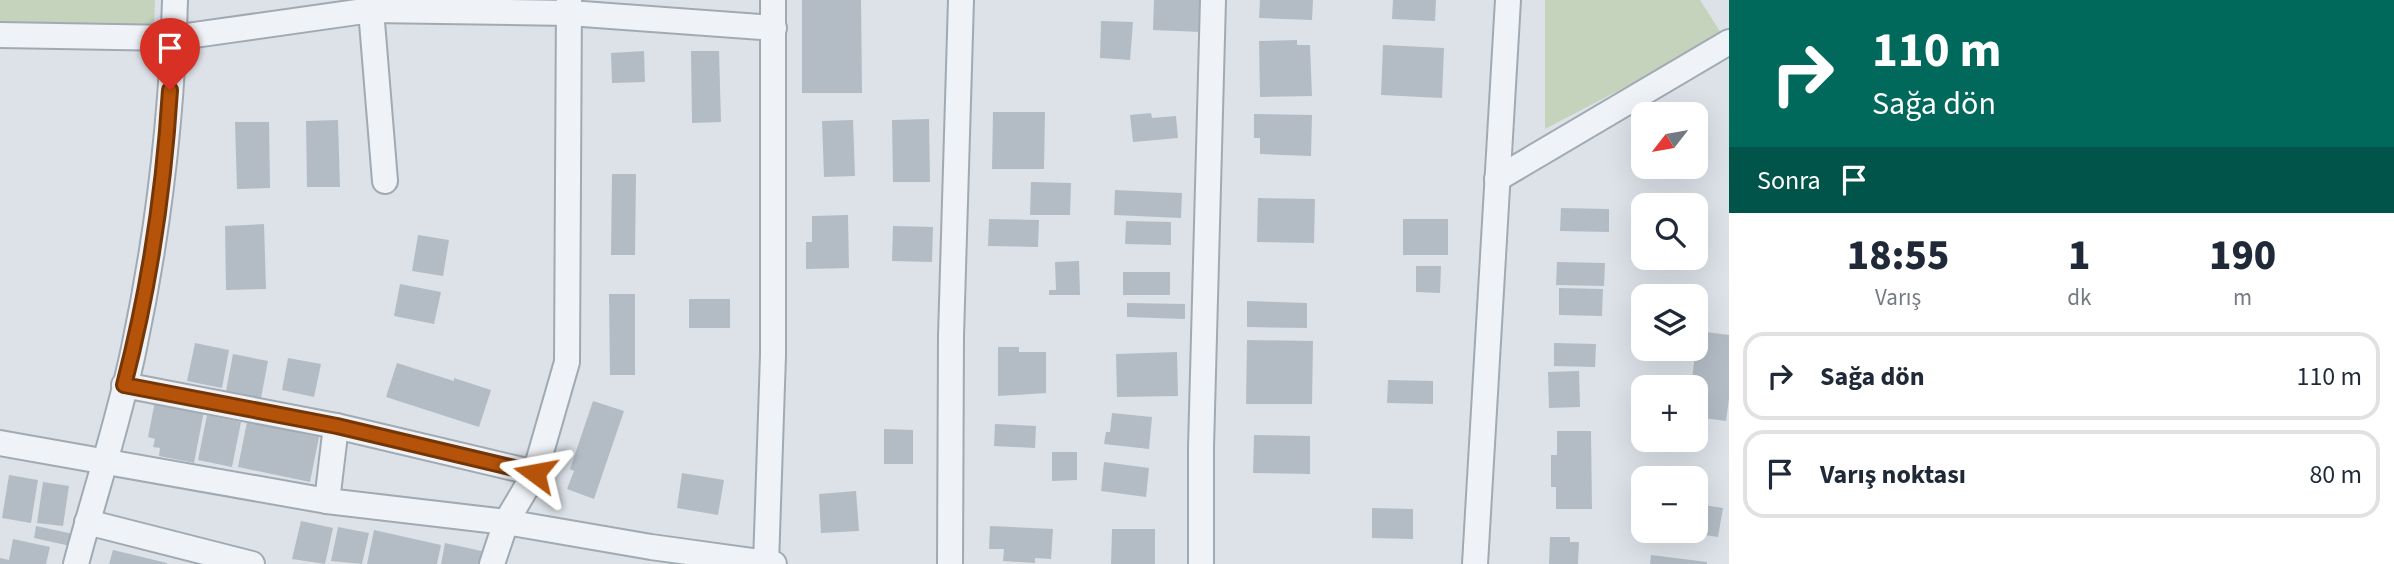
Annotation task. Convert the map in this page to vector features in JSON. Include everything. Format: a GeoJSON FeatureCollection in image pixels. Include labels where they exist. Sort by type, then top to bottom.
{"type":"FeatureCollection","features":[{"type":"Feature","properties":{"kind":"street"},"geometry":{"type":"LineString","coordinates":[[76,564],[134,350],[167,143],[175,0]]}},
{"type":"Feature","properties":{"kind":"street"},"geometry":{"type":"LineString","coordinates":[[0,443],[327,501],[506,522],[649,556],[769,564],[773,355],[774,0]]}},
{"type":"Feature","properties":{"kind":"street"},"geometry":{"type":"LineString","coordinates":[[950,564],[951,336],[961,0]]}},
{"type":"Feature","properties":{"kind":"street"},"geometry":{"type":"LineString","coordinates":[[1201,564],[1201,448],[1213,0]]}},
{"type":"Feature","properties":{"kind":"street"},"geometry":{"type":"LineString","coordinates":[[1475,564],[1508,0]]}},
{"type":"Feature","properties":{"kind":"street"},"geometry":{"type":"LineString","coordinates":[[371,5],[385,181]]}},
{"type":"Feature","properties":{"kind":"street"},"geometry":{"type":"LineString","coordinates":[[0,35],[173,38],[371,5],[569,6],[774,28]]}},
{"type":"Feature","properties":{"kind":"street"},"geometry":{"type":"LineString","coordinates":[[492,564],[506,522],[535,473],[567,362],[569,6]]}},
{"type":"Feature","properties":{"kind":"street"},"geometry":{"type":"LineString","coordinates":[[1497,179],[1729,42]]}},
{"type":"Feature","properties":{"kind":"street"},"geometry":{"type":"LineString","coordinates":[[124,385],[337,426],[535,473]]}},
{"type":"Feature","properties":{"kind":"street"},"geometry":{"type":"LineString","coordinates":[[327,501],[337,426]]}},
{"type":"Feature","properties":{"kind":"street"},"geometry":{"type":"LineString","coordinates":[[87,522],[252,564]]}},
{"type":"Feature","properties":{"kind":"green space"},"geometry":{"type":"Polygon","coordinates":[[[0,0],[155,0],[154,28],[0,26],[0,0]]]}},
{"type":"Feature","properties":{"kind":"green space"},"geometry":{"type":"Polygon","coordinates":[[[1545,0],[1700,0],[1723,36],[1545,129],[1545,0]]]}},
{"type":"Feature","properties":{"kind":"building"},"geometry":{"type":"Polygon","coordinates":[[[802,0],[861,0],[862,93],[802,93],[802,0]]]}},
{"type":"Feature","properties":{"kind":"building"},"geometry":{"type":"Polygon","coordinates":[[[1154,0],[1202,0],[1200,32],[1153,30],[1154,0]]]}},
{"type":"Feature","properties":{"kind":"building"},"geometry":{"type":"Polygon","coordinates":[[[1260,0],[1313,0],[1312,20],[1259,18],[1260,0]]]}},
{"type":"Feature","properties":{"kind":"building"},"geometry":{"type":"Polygon","coordinates":[[[1393,0],[1436,0],[1435,21],[1392,19],[1393,0]]]}},
{"type":"Feature","properties":{"kind":"building"},"geometry":{"type":"Polygon","coordinates":[[[1101,21],[1133,22],[1130,60],[1100,58],[1101,21]]]}},
{"type":"Feature","properties":{"kind":"building"},"geometry":{"type":"Polygon","coordinates":[[[1297,40],[1297,45],[1310,45],[1312,96],[1260,97],[1259,41],[1297,40]]]}},
{"type":"Feature","properties":{"kind":"building"},"geometry":{"type":"Polygon","coordinates":[[[1383,45],[1444,48],[1442,98],[1381,95],[1383,45]]]}},
{"type":"Feature","properties":{"kind":"building"},"geometry":{"type":"Polygon","coordinates":[[[644,51],[645,82],[612,83],[611,53],[644,51]]]}},
{"type":"Feature","properties":{"kind":"building"},"geometry":{"type":"Polygon","coordinates":[[[691,51],[719,51],[721,122],[692,123],[691,51]]]}},
{"type":"Feature","properties":{"kind":"building"},"geometry":{"type":"Polygon","coordinates":[[[993,112],[1045,112],[1044,169],[992,169],[993,112]]]}},
{"type":"Feature","properties":{"kind":"building"},"geometry":{"type":"Polygon","coordinates":[[[1151,113],[1152,118],[1176,116],[1178,138],[1133,142],[1130,115],[1151,113]]]}},
{"type":"Feature","properties":{"kind":"building"},"geometry":{"type":"Polygon","coordinates":[[[1254,114],[1312,115],[1311,156],[1260,154],[1260,138],[1254,138],[1254,114]]]}},
{"type":"Feature","properties":{"kind":"building"},"geometry":{"type":"Polygon","coordinates":[[[929,119],[930,182],[893,182],[892,120],[929,119]]]}},
{"type":"Feature","properties":{"kind":"building"},"geometry":{"type":"Polygon","coordinates":[[[338,120],[340,187],[307,187],[306,121],[338,120]]]}},
{"type":"Feature","properties":{"kind":"building"},"geometry":{"type":"Polygon","coordinates":[[[853,120],[855,176],[824,177],[822,121],[853,120]]]}},
{"type":"Feature","properties":{"kind":"building"},"geometry":{"type":"Polygon","coordinates":[[[235,122],[269,122],[270,188],[237,189],[235,122]]]}},
{"type":"Feature","properties":{"kind":"building"},"geometry":{"type":"Polygon","coordinates":[[[612,174],[636,174],[635,255],[611,255],[612,174]]]}},
{"type":"Feature","properties":{"kind":"building"},"geometry":{"type":"Polygon","coordinates":[[[1031,182],[1071,183],[1070,215],[1030,215],[1031,182]]]}},
{"type":"Feature","properties":{"kind":"building"},"geometry":{"type":"Polygon","coordinates":[[[1115,190],[1182,193],[1181,218],[1114,215],[1115,190]]]}},
{"type":"Feature","properties":{"kind":"building"},"geometry":{"type":"Polygon","coordinates":[[[1258,198],[1315,199],[1314,243],[1257,242],[1258,198]]]}},
{"type":"Feature","properties":{"kind":"building"},"geometry":{"type":"Polygon","coordinates":[[[1561,208],[1609,209],[1609,232],[1560,231],[1561,208]]]}},
{"type":"Feature","properties":{"kind":"building"},"geometry":{"type":"Polygon","coordinates":[[[848,215],[849,268],[806,269],[806,242],[812,242],[812,216],[848,215]]]}},
{"type":"Feature","properties":{"kind":"building"},"geometry":{"type":"Polygon","coordinates":[[[989,219],[1039,220],[1038,247],[988,246],[989,219]]]}},
{"type":"Feature","properties":{"kind":"building"},"geometry":{"type":"Polygon","coordinates":[[[1403,219],[1448,219],[1448,255],[1403,255],[1403,219]]]}},
{"type":"Feature","properties":{"kind":"building"},"geometry":{"type":"Polygon","coordinates":[[[1126,221],[1171,222],[1171,245],[1125,244],[1126,221]]]}},
{"type":"Feature","properties":{"kind":"building"},"geometry":{"type":"Polygon","coordinates":[[[264,224],[266,289],[226,290],[225,226],[264,224]]]}},
{"type":"Feature","properties":{"kind":"building"},"geometry":{"type":"Polygon","coordinates":[[[893,226],[933,227],[932,262],[892,261],[893,226]]]}},
{"type":"Feature","properties":{"kind":"building"},"geometry":{"type":"Polygon","coordinates":[[[418,235],[449,240],[443,276],[412,271],[418,235]]]}},
{"type":"Feature","properties":{"kind":"building"},"geometry":{"type":"Polygon","coordinates":[[[1079,261],[1080,295],[1049,295],[1049,290],[1056,290],[1055,262],[1079,261]]]}},
{"type":"Feature","properties":{"kind":"building"},"geometry":{"type":"Polygon","coordinates":[[[1557,262],[1605,263],[1604,286],[1556,285],[1557,262]]]}},
{"type":"Feature","properties":{"kind":"building"},"geometry":{"type":"Polygon","coordinates":[[[1416,266],[1441,266],[1440,293],[1416,292],[1416,266]]]}},
{"type":"Feature","properties":{"kind":"building"},"geometry":{"type":"Polygon","coordinates":[[[1123,272],[1170,272],[1170,295],[1123,295],[1123,272]]]}},
{"type":"Feature","properties":{"kind":"building"},"geometry":{"type":"Polygon","coordinates":[[[400,284],[441,292],[434,324],[394,316],[400,284]]]}},
{"type":"Feature","properties":{"kind":"building"},"geometry":{"type":"Polygon","coordinates":[[[1559,288],[1603,289],[1602,316],[1559,315],[1559,288]]]}},
{"type":"Feature","properties":{"kind":"building"},"geometry":{"type":"Polygon","coordinates":[[[609,294],[635,294],[635,375],[610,375],[609,294]]]}},
{"type":"Feature","properties":{"kind":"building"},"geometry":{"type":"Polygon","coordinates":[[[689,299],[730,299],[730,328],[689,328],[689,299]]]}},
{"type":"Feature","properties":{"kind":"building"},"geometry":{"type":"Polygon","coordinates":[[[1247,301],[1307,303],[1307,328],[1247,327],[1247,301]]]}},
{"type":"Feature","properties":{"kind":"building"},"geometry":{"type":"Polygon","coordinates":[[[1127,303],[1185,304],[1185,319],[1127,317],[1127,303]]]}},
{"type":"Feature","properties":{"kind":"building"},"geometry":{"type":"Polygon","coordinates":[[[1708,332],[1729,335],[1729,399],[1726,421],[1708,419],[1708,375],[1692,375],[1694,361],[1708,361],[1708,332]]]}},
{"type":"Feature","properties":{"kind":"building"},"geometry":{"type":"Polygon","coordinates":[[[1247,340],[1313,341],[1312,404],[1246,404],[1247,340]]]}},
{"type":"Feature","properties":{"kind":"building"},"geometry":{"type":"Polygon","coordinates":[[[195,343],[229,350],[222,388],[187,381],[195,343]]]}},
{"type":"Feature","properties":{"kind":"building"},"geometry":{"type":"Polygon","coordinates":[[[1554,343],[1596,344],[1595,367],[1554,366],[1554,343]]]}},
{"type":"Feature","properties":{"kind":"building"},"geometry":{"type":"Polygon","coordinates":[[[998,347],[1019,347],[1019,352],[1046,352],[1046,393],[998,396],[998,347]]]}},
{"type":"Feature","properties":{"kind":"building"},"geometry":{"type":"Polygon","coordinates":[[[1177,352],[1178,396],[1117,397],[1116,354],[1177,352]]]}},
{"type":"Feature","properties":{"kind":"building"},"geometry":{"type":"Polygon","coordinates":[[[233,354],[268,361],[261,398],[226,391],[233,354]]]}},
{"type":"Feature","properties":{"kind":"building"},"geometry":{"type":"Polygon","coordinates":[[[288,358],[321,364],[314,397],[282,390],[288,358]]]}},
{"type":"Feature","properties":{"kind":"building"},"geometry":{"type":"Polygon","coordinates":[[[397,363],[491,390],[479,427],[386,397],[397,363]]]}},
{"type":"Feature","properties":{"kind":"building"},"geometry":{"type":"Polygon","coordinates":[[[1579,371],[1580,407],[1549,408],[1548,372],[1579,371]]]}},
{"type":"Feature","properties":{"kind":"building"},"geometry":{"type":"Polygon","coordinates":[[[1388,380],[1433,381],[1433,404],[1387,403],[1388,380]]]}},
{"type":"Feature","properties":{"kind":"building"},"geometry":{"type":"Polygon","coordinates":[[[155,401],[204,411],[194,463],[159,456],[160,448],[153,447],[155,439],[148,437],[155,401]]]}},
{"type":"Feature","properties":{"kind":"building"},"geometry":{"type":"Polygon","coordinates":[[[593,401],[624,411],[594,499],[567,489],[574,471],[570,469],[593,401]]]}},
{"type":"Feature","properties":{"kind":"building"},"geometry":{"type":"Polygon","coordinates":[[[1112,413],[1152,417],[1149,449],[1104,444],[1106,432],[1110,432],[1112,413]]]}},
{"type":"Feature","properties":{"kind":"building"},"geometry":{"type":"Polygon","coordinates":[[[207,415],[241,422],[232,467],[198,460],[207,415]]]}},
{"type":"Feature","properties":{"kind":"building"},"geometry":{"type":"Polygon","coordinates":[[[247,422],[319,437],[310,482],[238,467],[247,422]]]}},
{"type":"Feature","properties":{"kind":"building"},"geometry":{"type":"Polygon","coordinates":[[[995,424],[1036,426],[1035,448],[994,446],[995,424]]]}},
{"type":"Feature","properties":{"kind":"building"},"geometry":{"type":"Polygon","coordinates":[[[884,429],[913,430],[913,464],[884,464],[884,429]]]}},
{"type":"Feature","properties":{"kind":"building"},"geometry":{"type":"Polygon","coordinates":[[[1557,431],[1591,431],[1592,509],[1556,509],[1556,487],[1551,487],[1551,455],[1557,455],[1557,431]]]}},
{"type":"Feature","properties":{"kind":"building"},"geometry":{"type":"Polygon","coordinates":[[[1254,435],[1310,436],[1310,474],[1253,473],[1254,435]]]}},
{"type":"Feature","properties":{"kind":"building"},"geometry":{"type":"Polygon","coordinates":[[[1052,452],[1077,452],[1077,480],[1052,481],[1052,452]]]}},
{"type":"Feature","properties":{"kind":"building"},"geometry":{"type":"Polygon","coordinates":[[[1104,462],[1149,468],[1146,497],[1101,491],[1104,462]]]}},
{"type":"Feature","properties":{"kind":"building"},"geometry":{"type":"Polygon","coordinates":[[[682,473],[724,480],[718,515],[677,508],[682,473]]]}},
{"type":"Feature","properties":{"kind":"building"},"geometry":{"type":"Polygon","coordinates":[[[9,475],[38,480],[31,523],[2,518],[9,475]]]}},
{"type":"Feature","properties":{"kind":"building"},"geometry":{"type":"Polygon","coordinates":[[[43,482],[69,486],[63,526],[37,523],[43,482]]]}},
{"type":"Feature","properties":{"kind":"building"},"geometry":{"type":"Polygon","coordinates":[[[856,491],[859,531],[821,533],[819,494],[856,491]]]}},
{"type":"Feature","properties":{"kind":"building"},"geometry":{"type":"Polygon","coordinates":[[[1708,506],[1723,508],[1718,537],[1708,536],[1708,506]]]}},
{"type":"Feature","properties":{"kind":"building"},"geometry":{"type":"Polygon","coordinates":[[[1372,508],[1413,509],[1413,539],[1372,538],[1372,508]]]}},
{"type":"Feature","properties":{"kind":"building"},"geometry":{"type":"Polygon","coordinates":[[[301,521],[333,528],[325,564],[292,559],[301,521]]]}},
{"type":"Feature","properties":{"kind":"building"},"geometry":{"type":"Polygon","coordinates":[[[36,526],[78,535],[75,547],[34,538],[36,526]]]}},
{"type":"Feature","properties":{"kind":"building"},"geometry":{"type":"Polygon","coordinates":[[[990,526],[1053,529],[1051,559],[1035,558],[1035,563],[1003,561],[1004,549],[989,549],[990,526]]]}},
{"type":"Feature","properties":{"kind":"building"},"geometry":{"type":"Polygon","coordinates":[[[338,527],[369,533],[362,564],[331,561],[338,527]]]}},
{"type":"Feature","properties":{"kind":"building"},"geometry":{"type":"Polygon","coordinates":[[[1112,529],[1155,529],[1155,564],[1111,564],[1112,529]]]}},
{"type":"Feature","properties":{"kind":"building"},"geometry":{"type":"Polygon","coordinates":[[[374,530],[441,545],[437,564],[367,564],[374,530]]]}},
{"type":"Feature","properties":{"kind":"building"},"geometry":{"type":"Polygon","coordinates":[[[1550,537],[1570,537],[1570,542],[1579,542],[1578,564],[1549,564],[1550,537]]]}},
{"type":"Feature","properties":{"kind":"building"},"geometry":{"type":"Polygon","coordinates":[[[13,539],[50,547],[46,564],[0,564],[0,558],[9,560],[13,539]]]}},
{"type":"Feature","properties":{"kind":"building"},"geometry":{"type":"Polygon","coordinates":[[[445,543],[486,552],[483,564],[441,564],[445,543]]]}},
{"type":"Feature","properties":{"kind":"building"},"geometry":{"type":"Polygon","coordinates":[[[113,550],[167,563],[167,564],[109,564],[113,550]]]}},
{"type":"Feature","properties":{"kind":"building"},"geometry":{"type":"Polygon","coordinates":[[[1651,555],[1707,562],[1707,564],[1650,564],[1651,555]]]}},
{"type":"Feature","properties":{"kind":"route"},"geometry":{"type":"LineString","coordinates":[[170,90],[167,143],[150,254],[134,350],[124,385],[337,426],[535,473]]}}]}
